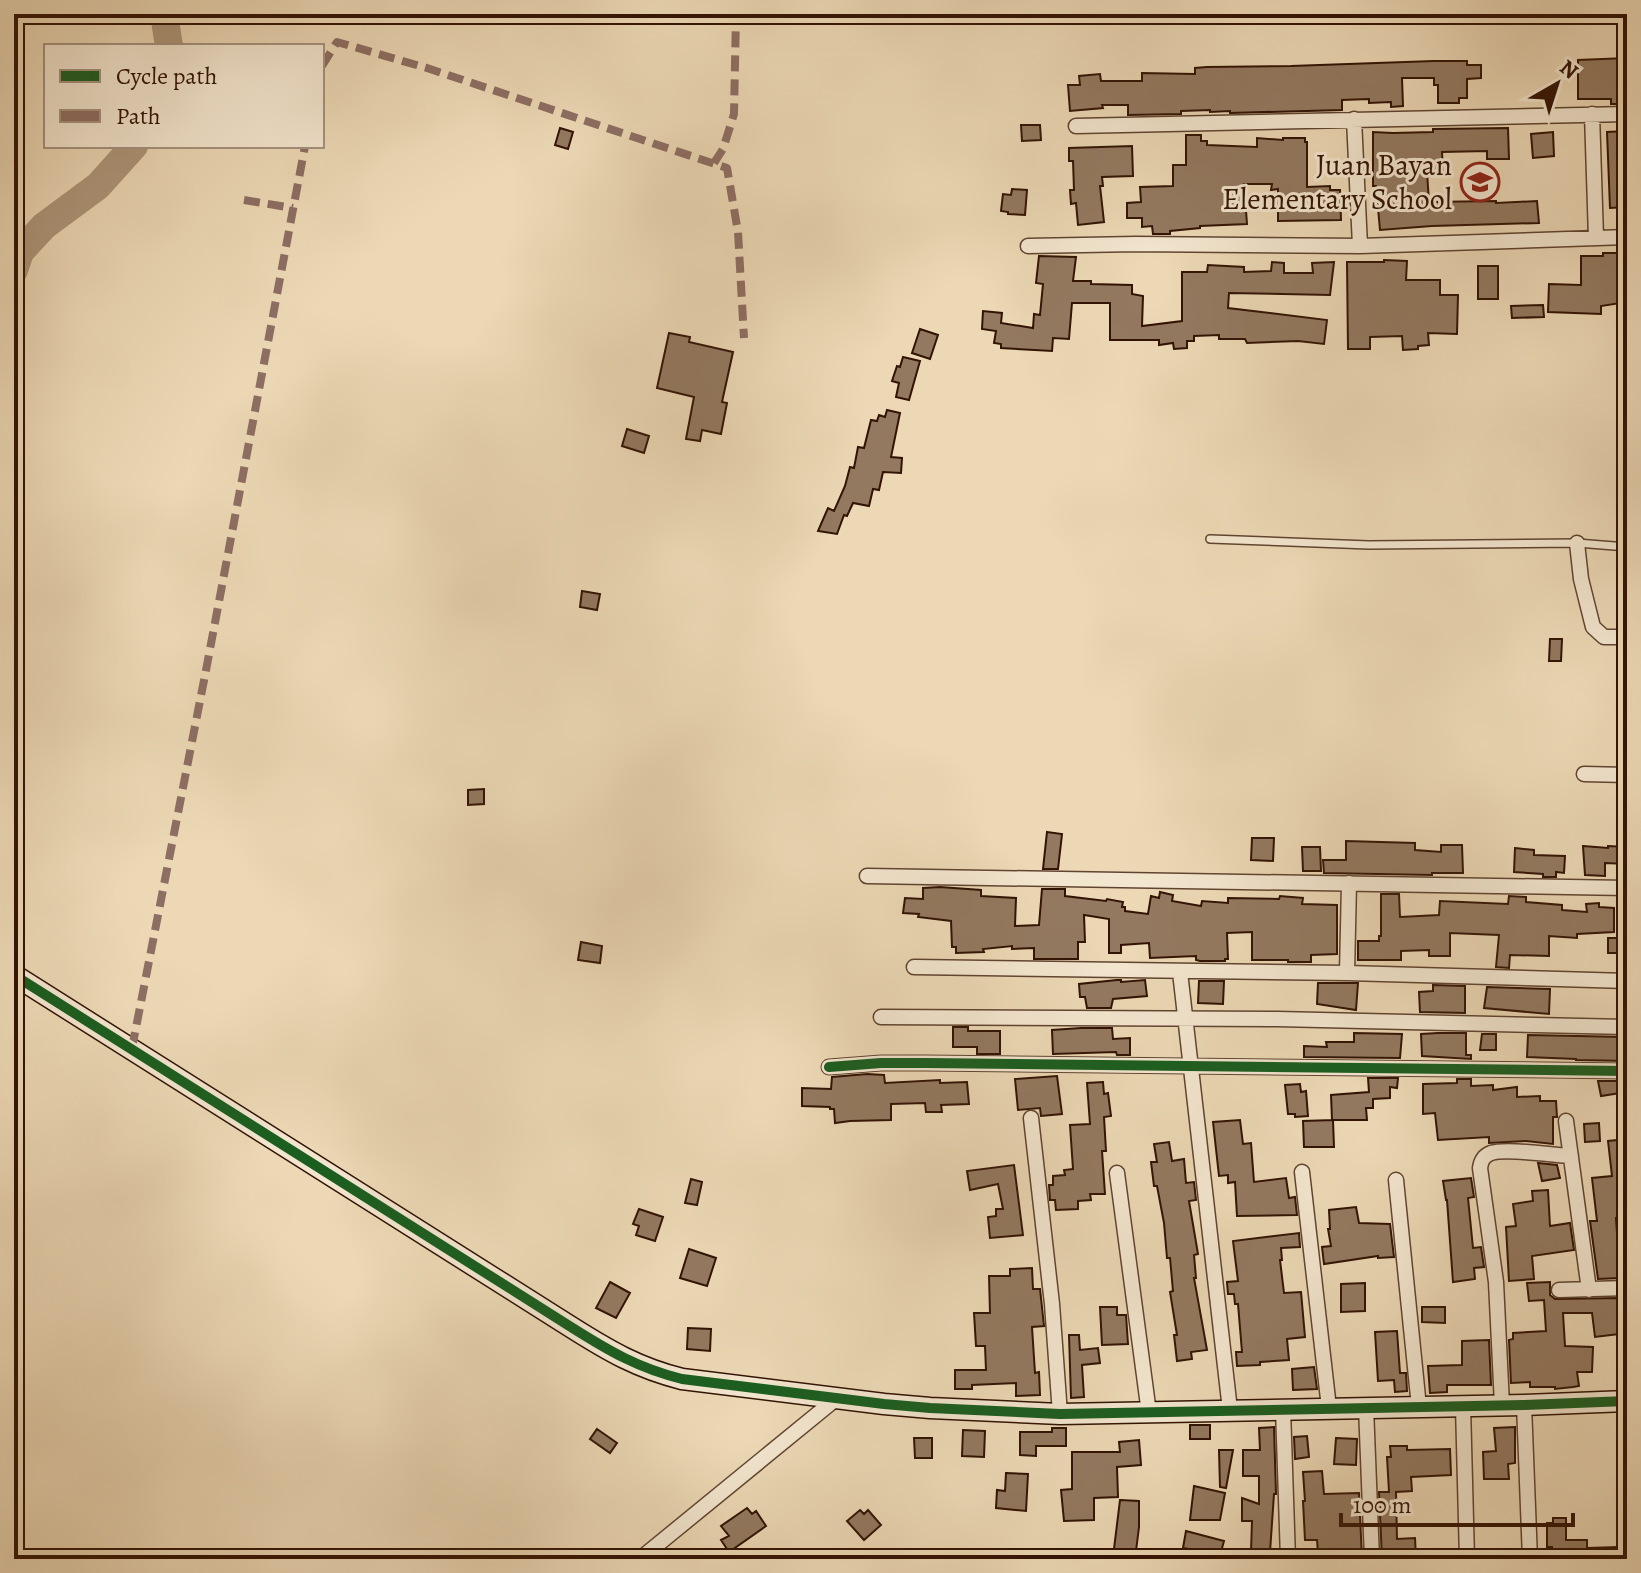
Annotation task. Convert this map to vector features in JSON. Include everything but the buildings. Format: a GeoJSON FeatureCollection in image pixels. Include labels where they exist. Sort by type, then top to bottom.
{"type":"FeatureCollection","features":[{"type":"Feature","properties":{"kind":"street"},"geometry":{"type":"LineString","coordinates":[[1592,114],[1596,238]]}},
{"type":"Feature","properties":{"kind":"street"},"geometry":{"type":"LineString","coordinates":[[1076,126],[1627,114]]}},
{"type":"Feature","properties":{"kind":"street"},"geometry":{"type":"LineString","coordinates":[[1354,119],[1360,246]]}},
{"type":"Feature","properties":{"kind":"street"},"geometry":{"type":"LineString","coordinates":[[1028,246],[1360,246],[1627,237]]}},
{"type":"Feature","properties":{"kind":"street"},"geometry":{"type":"LineString","coordinates":[[1577,543],[1581,579],[1593,627],[1604,637],[1627,637]]}},
{"type":"Feature","properties":{"kind":"street"},"geometry":{"type":"LineString","coordinates":[[1584,774],[1627,775]]}},
{"type":"Feature","properties":{"kind":"street"},"geometry":{"type":"LineString","coordinates":[[867,876],[1627,888]]}},
{"type":"Feature","properties":{"kind":"street"},"geometry":{"type":"LineString","coordinates":[[1347,973],[1349,883]]}},
{"type":"Feature","properties":{"kind":"street"},"geometry":{"type":"LineString","coordinates":[[914,967],[1347,973],[1627,981]]}},
{"type":"Feature","properties":{"kind":"street"},"geometry":{"type":"LineString","coordinates":[[1180,972],[1230,1410]]}},
{"type":"Feature","properties":{"kind":"street"},"geometry":{"type":"LineString","coordinates":[[14,975],[571,1327],[654,1372],[682,1379],[930,1408],[1060,1414],[1627,1401]]}},
{"type":"Feature","properties":{"kind":"street"},"geometry":{"type":"LineString","coordinates":[[881,1017],[1184,1018],[1627,1027]]}},
{"type":"Feature","properties":{"kind":"street"},"geometry":{"type":"LineString","coordinates":[[829,1067],[881,1063],[1627,1071]]}},
{"type":"Feature","properties":{"kind":"street"},"geometry":{"type":"LineString","coordinates":[[1031,1118],[1052,1304],[1060,1414]]}},
{"type":"Feature","properties":{"kind":"street"},"geometry":{"type":"LineString","coordinates":[[1566,1121],[1589,1290]]}},
{"type":"Feature","properties":{"kind":"street"},"geometry":{"type":"LineString","coordinates":[[1502,1405],[1496,1282],[1481,1160],[1488,1154],[1501,1151],[1571,1156]]}},
{"type":"Feature","properties":{"kind":"street"},"geometry":{"type":"LineString","coordinates":[[1302,1172],[1329,1408]]}},
{"type":"Feature","properties":{"kind":"street"},"geometry":{"type":"LineString","coordinates":[[1117,1173],[1149,1413]]}},
{"type":"Feature","properties":{"kind":"street"},"geometry":{"type":"LineString","coordinates":[[1396,1180],[1419,1407]]}},
{"type":"Feature","properties":{"kind":"street"},"geometry":{"type":"LineString","coordinates":[[1559,1290],[1627,1288]]}},
{"type":"Feature","properties":{"kind":"street"},"geometry":{"type":"LineString","coordinates":[[640,1559],[837,1398]]}},
{"type":"Feature","properties":{"kind":"street"},"geometry":{"type":"LineString","coordinates":[[1524,1405],[1530,1559]]}},
{"type":"Feature","properties":{"kind":"street"},"geometry":{"type":"LineString","coordinates":[[1463,1406],[1467,1559]]}},
{"type":"Feature","properties":{"kind":"street"},"geometry":{"type":"LineString","coordinates":[[1366,1407],[1372,1559]]}},
{"type":"Feature","properties":{"kind":"street"},"geometry":{"type":"LineString","coordinates":[[1283,1409],[1288,1559]]}},
{"type":"Feature","properties":{"kind":"lane"},"geometry":{"type":"LineString","coordinates":[[1210,539],[1369,545],[1577,543],[1627,547]]}},
{"type":"Feature","properties":{"kind":"waterway"},"geometry":{"type":"LineString","coordinates":[[164,14],[169,44]]}},
{"type":"Feature","properties":{"kind":"waterway"},"geometry":{"type":"LineString","coordinates":[[14,270],[20,252],[44,226],[98,186],[132,148]]}},
{"type":"Feature","properties":{"kind":"marked path"},"geometry":{"type":"LineString","coordinates":[[714,163],[723,149],[734,114],[736,14]]}},
{"type":"Feature","properties":{"kind":"marked path"},"geometry":{"type":"LineString","coordinates":[[324,63],[337,42],[427,68],[727,168],[738,232],[744,338]]}},
{"type":"Feature","properties":{"kind":"marked path"},"geometry":{"type":"LineString","coordinates":[[132,1048],[305,148]]}},
{"type":"Feature","properties":{"kind":"marked path"},"geometry":{"type":"LineString","coordinates":[[244,200],[293,208]]}},
{"type":"Feature","properties":{"kind":"cycle path"},"geometry":{"type":"LineString","coordinates":[[14,975],[585,1336],[666,1375],[884,1404],[1060,1414],[1627,1401]]}},
{"type":"Feature","properties":{"kind":"cycle path"},"geometry":{"type":"LineString","coordinates":[[829,1067],[926,1063],[1627,1071]]}},
{"type":"Feature","properties":{"kind":"place","name":"Juan Bayan Elementary School"},"geometry":{"type":"Point","coordinates":[1480,182]}}]}
